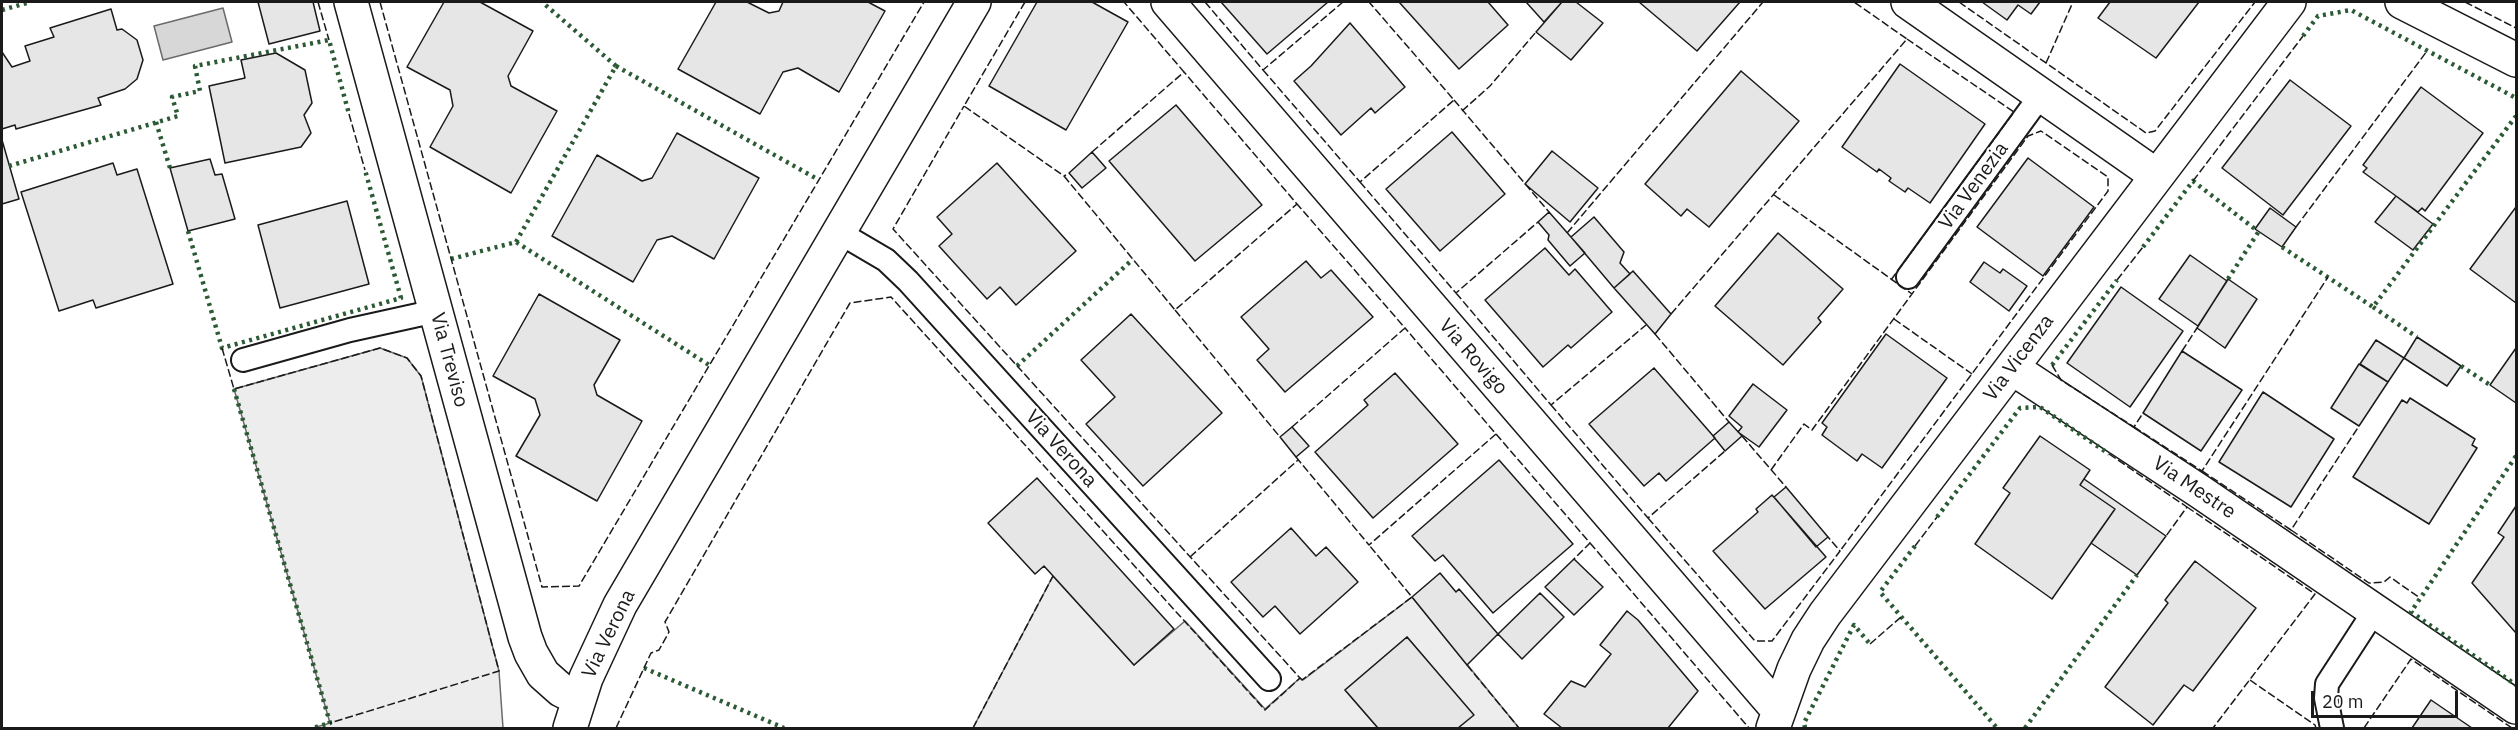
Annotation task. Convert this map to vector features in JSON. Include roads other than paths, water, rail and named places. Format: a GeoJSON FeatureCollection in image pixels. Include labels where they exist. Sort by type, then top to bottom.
{"type":"FeatureCollection","features":[{"type":"Feature","properties":{"kind":"street","name":"Via Treviso"},"geometry":{"type":"LineString","coordinates":[[351,2],[531,653],[575,714]]}},
{"type":"Feature","properties":{"kind":"street","name":"Via Verona"},"geometry":{"type":"LineString","coordinates":[[575,714],[595,657],[621,605],[974,2]]}},
{"type":"Feature","properties":{"kind":"street","name":"Via Rovigo"},"geometry":{"type":"LineString","coordinates":[[1168,2],[1776,720]]}},
{"type":"Feature","properties":{"kind":"street"},"geometry":{"type":"LineString","coordinates":[[1908,2],[2157,176]]}},
{"type":"Feature","properties":{"kind":"street","name":"Via Vicenza"},"geometry":{"type":"LineString","coordinates":[[1776,720],[1794,669],[1817,627],[2289,2]]}},
{"type":"Feature","properties":{"kind":"street"},"geometry":{"type":"LineString","coordinates":[[2402,2],[2517,60]]}},
{"type":"Feature","properties":{"kind":"street","name":"Via Mestre"},"geometry":{"type":"LineString","coordinates":[[2012,368],[2517,707]]}},
{"type":"Feature","properties":{"kind":"lane","name":"Via Venezia"},"geometry":{"type":"LineString","coordinates":[[1908,277],[2041,95]]}},
{"type":"Feature","properties":{"kind":"lane","name":"Via Verona"},"geometry":{"type":"LineString","coordinates":[[840,233],[886,260],[908,281],[1269,679]]}},
{"type":"Feature","properties":{"kind":"lane"},"geometry":{"type":"LineString","coordinates":[[243,360],[350,330],[436,311]]}},
{"type":"Feature","properties":{"kind":"lane"},"geometry":{"type":"LineString","coordinates":[[2332,729],[2326,698],[2327,684],[2375,610]]}}]}
